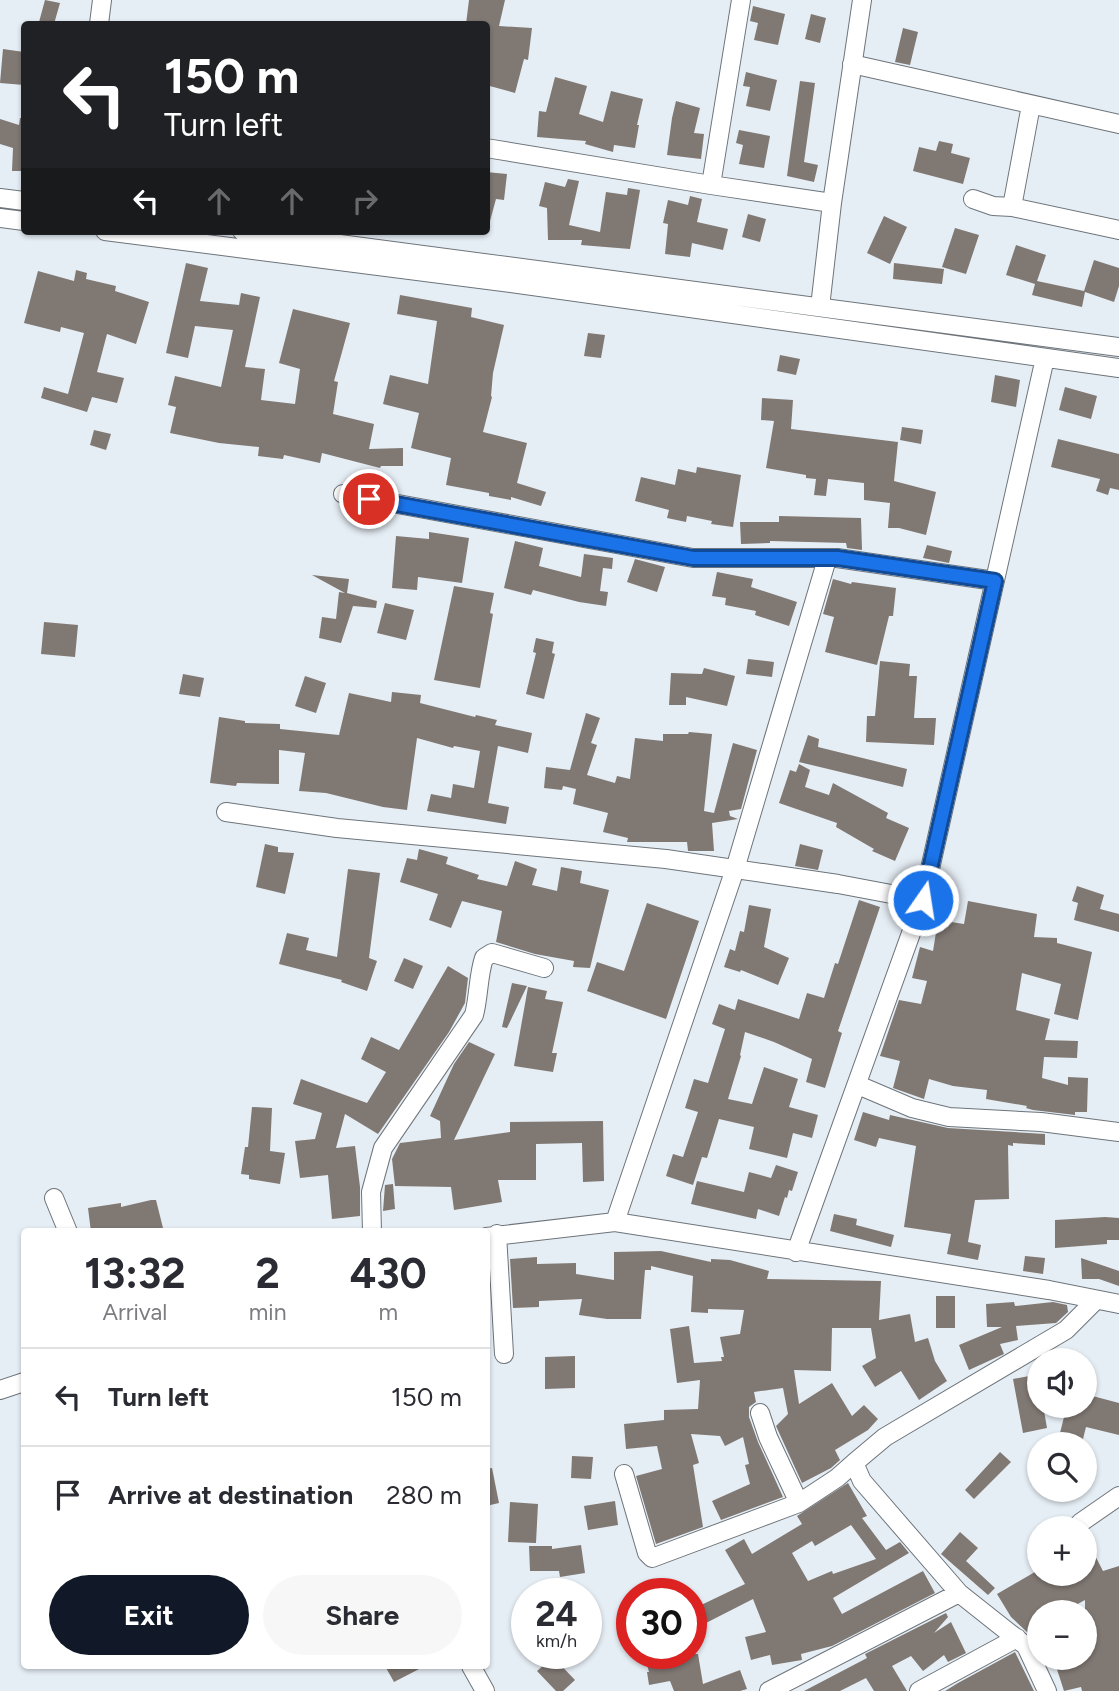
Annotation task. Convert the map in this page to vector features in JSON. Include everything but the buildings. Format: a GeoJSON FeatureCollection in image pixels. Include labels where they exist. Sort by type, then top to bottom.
{"type":"FeatureCollection","features":[{"type":"Feature","properties":{"kind":"street"},"geometry":{"type":"LineString","coordinates":[[99,21],[102,0]]}},
{"type":"Feature","properties":{"kind":"street"},"geometry":{"type":"LineString","coordinates":[[711,185],[741,0]]}},
{"type":"Feature","properties":{"kind":"street"},"geometry":{"type":"LineString","coordinates":[[820,307],[832,203],[862,0]]}},
{"type":"Feature","properties":{"kind":"street"},"geometry":{"type":"LineString","coordinates":[[852,64],[1119,124]]}},
{"type":"Feature","properties":{"kind":"street"},"geometry":{"type":"LineString","coordinates":[[1012,207],[1031,105]]}},
{"type":"Feature","properties":{"kind":"street"},"geometry":{"type":"LineString","coordinates":[[490,149],[832,203]]}},
{"type":"Feature","properties":{"kind":"street"},"geometry":{"type":"LineString","coordinates":[[0,198],[21,201]]}},
{"type":"Feature","properties":{"kind":"street"},"geometry":{"type":"LineString","coordinates":[[973,199],[993,206],[1012,207],[1119,230]]}},
{"type":"Feature","properties":{"kind":"street"},"geometry":{"type":"LineString","coordinates":[[0,218],[21,221]]}},
{"type":"Feature","properties":{"kind":"street"},"geometry":{"type":"LineString","coordinates":[[136,235],[511,283],[1119,368]]}},
{"type":"Feature","properties":{"kind":"street"},"geometry":{"type":"LineString","coordinates":[[272,235],[1119,347]]}},
{"type":"Feature","properties":{"kind":"street"},"geometry":{"type":"LineString","coordinates":[[796,1252],[923,900],[1045,358]]}},
{"type":"Feature","properties":{"kind":"street"},"geometry":{"type":"LineString","coordinates":[[342,494],[693,558],[838,558],[995,581]]}},
{"type":"Feature","properties":{"kind":"street"},"geometry":{"type":"LineString","coordinates":[[615,1222],[735,870],[827,559]]}},
{"type":"Feature","properties":{"kind":"street"},"geometry":{"type":"LineString","coordinates":[[226,812],[337,828],[652,858],[838,884],[923,900]]}},
{"type":"Feature","properties":{"kind":"street"},"geometry":{"type":"LineString","coordinates":[[372,1228],[371,1192],[383,1148],[474,1015],[484,958],[492,953],[544,968]]}},
{"type":"Feature","properties":{"kind":"street"},"geometry":{"type":"LineString","coordinates":[[858,1085],[912,1108],[949,1117],[1041,1122],[1119,1132]]}},
{"type":"Feature","properties":{"kind":"street"},"geometry":{"type":"LineString","coordinates":[[54,1198],[66,1228]]}},
{"type":"Feature","properties":{"kind":"street"},"geometry":{"type":"LineString","coordinates":[[504,1353],[492,1236],[615,1222],[1049,1290],[1119,1304]]}},
{"type":"Feature","properties":{"kind":"street"},"geometry":{"type":"LineString","coordinates":[[624,1474],[647,1553],[652,1558],[799,1503],[837,1478],[885,1437],[1066,1331],[1096,1300]]}},
{"type":"Feature","properties":{"kind":"street"},"geometry":{"type":"LineString","coordinates":[[0,1390],[21,1383]]}},
{"type":"Feature","properties":{"kind":"street"},"geometry":{"type":"LineString","coordinates":[[760,1413],[768,1437],[799,1503]]}},
{"type":"Feature","properties":{"kind":"street"},"geometry":{"type":"LineString","coordinates":[[854,1463],[862,1481],[959,1593],[1026,1646],[1047,1691]]}},
{"type":"Feature","properties":{"kind":"street"},"geometry":{"type":"LineString","coordinates":[[1090,1516],[1119,1496]]}},
{"type":"Feature","properties":{"kind":"street"},"geometry":{"type":"LineString","coordinates":[[769,1691],[959,1593]]}},
{"type":"Feature","properties":{"kind":"street"},"geometry":{"type":"LineString","coordinates":[[919,1691],[1017,1638]]}},
{"type":"Feature","properties":{"kind":"street"},"geometry":{"type":"LineString","coordinates":[[473,1669],[485,1691]]}},
{"type":"Feature","properties":{"kind":"route"},"geometry":{"type":"LineString","coordinates":[[369,499],[693,558],[838,558],[995,581],[923,900]]}}]}
